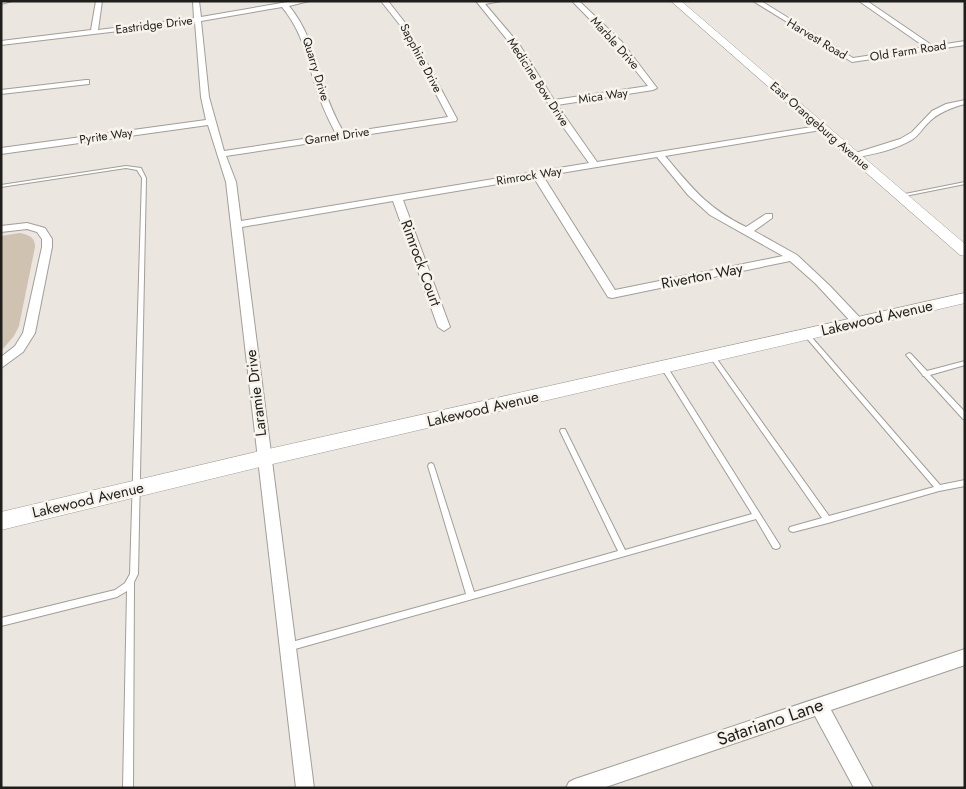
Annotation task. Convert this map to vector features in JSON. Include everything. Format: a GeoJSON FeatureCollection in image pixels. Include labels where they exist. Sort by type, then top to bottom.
{"type":"FeatureCollection","features":[{"type":"Feature","properties":{"kind":"street"},"geometry":{"type":"LineString","coordinates":[[1,2],[9,1]]}},
{"type":"Feature","properties":{"kind":"street"},"geometry":{"type":"LineString","coordinates":[[94,32],[99,1]]}},
{"type":"Feature","properties":{"kind":"street","name":"Laramie Drive"},"geometry":{"type":"LineString","coordinates":[[196,1],[205,97],[210,122],[231,182],[305,788]]}},
{"type":"Feature","properties":{"kind":"street","name":"Eastridge Drive"},"geometry":{"type":"LineString","coordinates":[[1,42],[198,20],[306,1]]}},
{"type":"Feature","properties":{"kind":"street","name":"Sapphire Drive"},"geometry":{"type":"LineString","coordinates":[[384,1],[404,24],[452,119]]}},
{"type":"Feature","properties":{"kind":"street"},"geometry":{"type":"LineString","coordinates":[[480,2],[498,1]]}},
{"type":"Feature","properties":{"kind":"street","name":"Marble Drive"},"geometry":{"type":"LineString","coordinates":[[575,1],[619,44],[653,88]]}},
{"type":"Feature","properties":{"kind":"street","name":"East Orangeburg Avenue"},"geometry":{"type":"LineString","coordinates":[[676,1],[965,252]]}},
{"type":"Feature","properties":{"kind":"street","name":"Harvest Road"},"geometry":{"type":"LineString","coordinates":[[756,1],[852,60]]}},
{"type":"Feature","properties":{"kind":"street"},"geometry":{"type":"LineString","coordinates":[[862,1],[932,48]]}},
{"type":"Feature","properties":{"kind":"street","name":"Medicine Bow Drive"},"geometry":{"type":"LineString","coordinates":[[480,2],[516,46],[565,124],[595,165]]}},
{"type":"Feature","properties":{"kind":"street","name":"Quarry Drive"},"geometry":{"type":"LineString","coordinates":[[286,6],[296,17],[307,36],[324,98],[341,136]]}},
{"type":"Feature","properties":{"kind":"street","name":"Old Farm Road"},"geometry":{"type":"LineString","coordinates":[[852,60],[965,43]]}},
{"type":"Feature","properties":{"kind":"street"},"geometry":{"type":"LineString","coordinates":[[1,92],[86,82]]}},
{"type":"Feature","properties":{"kind":"street","name":"Mica Way"},"geometry":{"type":"LineString","coordinates":[[553,103],[653,88]]}},
{"type":"Feature","properties":{"kind":"street"},"geometry":{"type":"LineString","coordinates":[[853,155],[880,150],[903,142],[933,114],[951,105],[965,102]]}},
{"type":"Feature","properties":{"kind":"street","name":"Garnet Drive"},"geometry":{"type":"LineString","coordinates":[[221,154],[452,119]]}},
{"type":"Feature","properties":{"kind":"street","name":"Pyrite Way"},"geometry":{"type":"LineString","coordinates":[[1,151],[210,122]]}},
{"type":"Feature","properties":{"kind":"street","name":"Rimrock Way"},"geometry":{"type":"LineString","coordinates":[[236,224],[822,127]]}},
{"type":"Feature","properties":{"kind":"street"},"geometry":{"type":"LineString","coordinates":[[659,154],[701,203],[727,222],[747,231],[792,257],[808,270],[858,322]]}},
{"type":"Feature","properties":{"kind":"street","name":"Riverton Way"},"geometry":{"type":"LineString","coordinates":[[537,175],[612,294],[792,257]]}},
{"type":"Feature","properties":{"kind":"street","name":"Rimrock Court"},"geometry":{"type":"LineString","coordinates":[[397,198],[444,327]]}},
{"type":"Feature","properties":{"kind":"street"},"geometry":{"type":"LineString","coordinates":[[747,231],[769,216]]}},
{"type":"Feature","properties":{"kind":"street"},"geometry":{"type":"LineString","coordinates":[[1,229],[27,226],[41,230],[47,240],[47,246],[29,333],[18,349],[1,364]]}},
{"type":"Feature","properties":{"kind":"street","name":"Lakewood Avenue"},"geometry":{"type":"LineString","coordinates":[[1,521],[264,458],[965,298]]}},
{"type":"Feature","properties":{"kind":"street","name":"Satariano Lane"},"geometry":{"type":"LineString","coordinates":[[580,787],[965,657]]}},
{"type":"Feature","properties":{"kind":"street"},"geometry":{"type":"LineString","coordinates":[[819,705],[864,788]]}},
{"type":"Feature","properties":{"kind":"lane"},"geometry":{"type":"LineString","coordinates":[[1,186],[126,167],[140,169],[143,173],[135,489],[135,562],[131,582],[128,788]]}},
{"type":"Feature","properties":{"kind":"lane"},"geometry":{"type":"LineString","coordinates":[[900,196],[965,183]]}},
{"type":"Feature","properties":{"kind":"lane"},"geometry":{"type":"LineString","coordinates":[[806,334],[939,488]]}},
{"type":"Feature","properties":{"kind":"lane"},"geometry":{"type":"LineString","coordinates":[[712,356],[828,520]]}},
{"type":"Feature","properties":{"kind":"lane"},"geometry":{"type":"LineString","coordinates":[[910,356],[965,417]]}},
{"type":"Feature","properties":{"kind":"lane"},"geometry":{"type":"LineString","coordinates":[[925,374],[965,363]]}},
{"type":"Feature","properties":{"kind":"lane"},"geometry":{"type":"LineString","coordinates":[[664,367],[776,546]]}},
{"type":"Feature","properties":{"kind":"lane"},"geometry":{"type":"LineString","coordinates":[[563,430],[623,553]]}},
{"type":"Feature","properties":{"kind":"lane"},"geometry":{"type":"LineString","coordinates":[[430,466],[471,596]]}},
{"type":"Feature","properties":{"kind":"lane"},"geometry":{"type":"LineString","coordinates":[[793,529],[939,488],[965,483]]}},
{"type":"Feature","properties":{"kind":"lane"},"geometry":{"type":"LineString","coordinates":[[287,648],[757,516]]}},
{"type":"Feature","properties":{"kind":"lane"},"geometry":{"type":"LineString","coordinates":[[1,622],[117,593],[125,589],[131,582]]}},
{"type":"Feature","properties":{"kind":"shaded area"},"geometry":{"type":"Polygon","coordinates":[[[20,233],[31,237],[35,247],[19,326],[14,336],[1,351],[1,236],[20,233]]]}}]}
